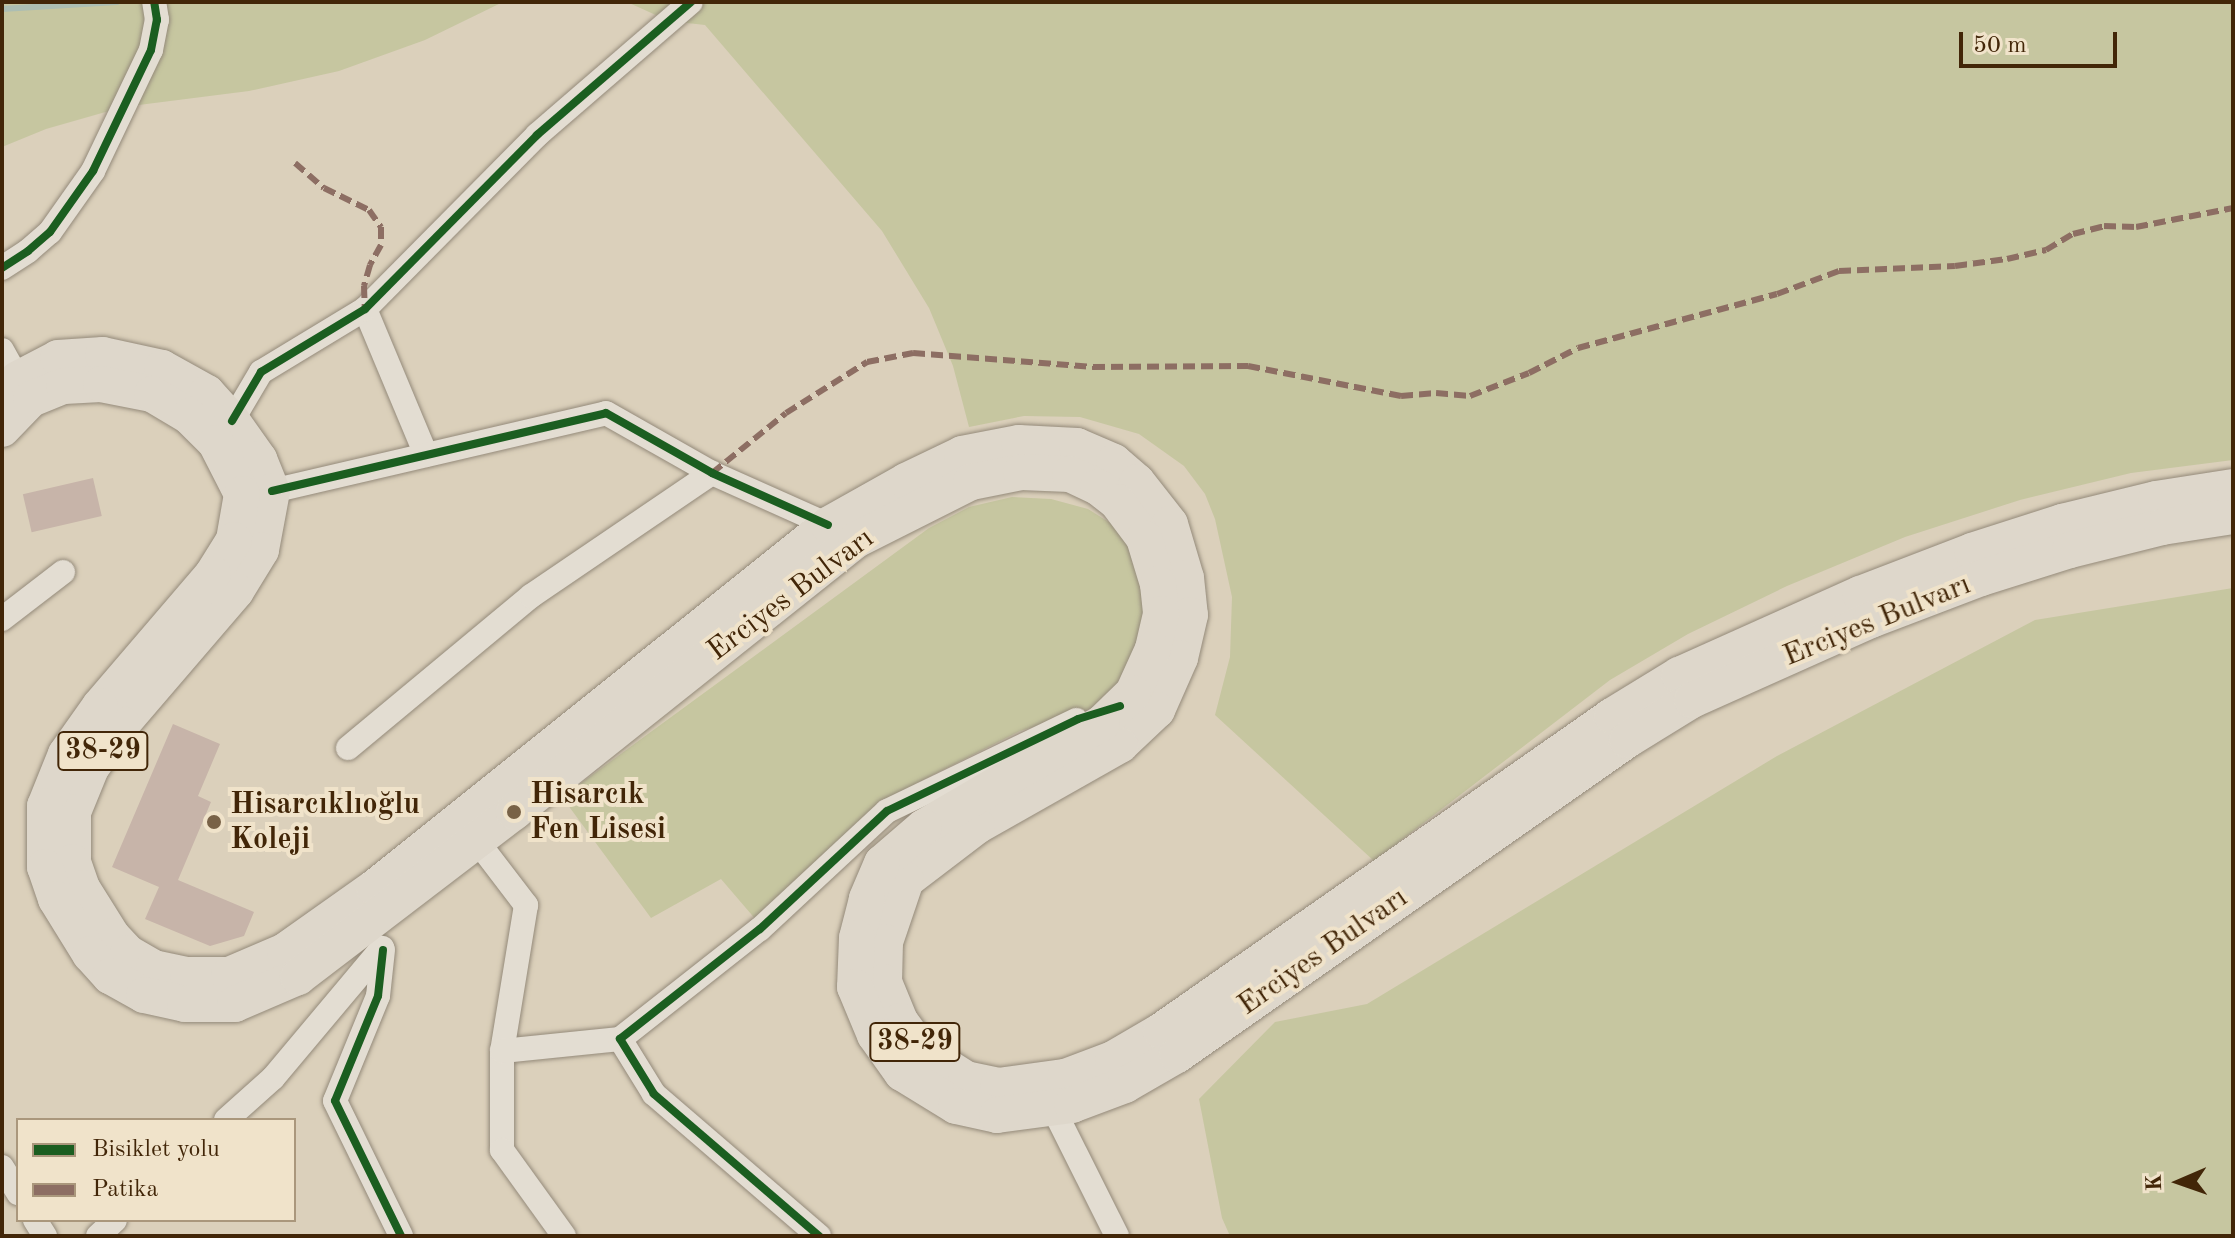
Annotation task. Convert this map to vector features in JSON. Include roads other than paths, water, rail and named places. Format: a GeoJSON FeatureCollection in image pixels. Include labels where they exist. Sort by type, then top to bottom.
{"type":"FeatureCollection","features":[{"type":"Feature","properties":{"kind":"highway"},"geometry":{"type":"LineString","coordinates":[[7,375],[58,358],[103,355],[162,368],[207,393],[259,459],[272,491]]}},
{"type":"Feature","properties":{"kind":"highway","name":"Erciyes Bulvarı"},"geometry":{"type":"LineString","coordinates":[[2,429],[31,399],[64,386],[101,384],[152,394],[189,416],[216,443],[242,494],[234,540],[213,574],[100,706],[66,754],[45,806],[45,867],[56,899],[90,954],[110,976],[144,995],[185,1004],[235,1004],[298,977],[375,938],[477,841],[856,540],[971,482],[1021,472],[1070,474],[1098,487],[1117,502],[1144,538],[1158,584],[1161,614],[1153,649],[1133,693],[1102,723],[924,827],[882,863],[867,899],[857,938],[855,987],[875,1035],[902,1073],[956,1106],[997,1115],[1072,1105],[1125,1085],[1177,1055],[1627,740],[1692,700],[1871,620],[1981,578],[2131,534],[2233,516]]}},
{"type":"Feature","properties":{"kind":"highway","name":"Erciyes Bulvarı"},"geometry":{"type":"LineString","coordinates":[[272,491],[261,550],[236,591],[122,724],[91,768],[73,812],[73,862],[82,888],[112,936],[128,953],[154,968],[188,975],[229,975],[285,951],[374,888],[828,525],[962,454],[1019,443],[1077,446],[1114,462],[1137,482],[1170,524],[1186,578],[1190,615],[1180,658],[1157,710],[1120,745],[941,850],[906,880],[885,942],[884,982],[900,1021],[922,1051],[966,1079],[998,1086],[1065,1077],[1113,1059],[1161,1031],[1612,716],[1679,675],[1860,594],[1972,551],[2143,502],[2233,487]]}},
{"type":"Feature","properties":{"kind":"street"},"geometry":{"type":"LineString","coordinates":[[232,421],[261,372],[365,309],[537,135],[691,2]]}},
{"type":"Feature","properties":{"kind":"street"},"geometry":{"type":"LineString","coordinates":[[2,268],[50,232],[93,171],[151,50],[155,11]]}},
{"type":"Feature","properties":{"kind":"street"},"geometry":{"type":"LineString","coordinates":[[365,309],[426,455]]}},
{"type":"Feature","properties":{"kind":"street"},"geometry":{"type":"LineString","coordinates":[[272,491],[606,413],[712,473],[828,525]]}},
{"type":"Feature","properties":{"kind":"street"},"geometry":{"type":"LineString","coordinates":[[348,748],[531,596],[712,473]]}},
{"type":"Feature","properties":{"kind":"street"},"geometry":{"type":"LineString","coordinates":[[2,619],[63,572]]}},
{"type":"Feature","properties":{"kind":"street"},"geometry":{"type":"LineString","coordinates":[[502,1051],[620,1039],[760,929],[887,811],[1078,719],[1120,706]]}},
{"type":"Feature","properties":{"kind":"street"},"geometry":{"type":"LineString","coordinates":[[477,841],[526,905],[502,1051],[502,1150],[564,1236]]}},
{"type":"Feature","properties":{"kind":"street"},"geometry":{"type":"LineString","coordinates":[[228,1118],[273,1078],[375,938]]}},
{"type":"Feature","properties":{"kind":"street"},"geometry":{"type":"LineString","coordinates":[[375,938],[378,996],[335,1101],[401,1236]]}},
{"type":"Feature","properties":{"kind":"street"},"geometry":{"type":"LineString","coordinates":[[620,1039],[654,1094],[819,1236]]}},
{"type":"Feature","properties":{"kind":"street"},"geometry":{"type":"LineString","coordinates":[[1053,1108],[1117,1236]]}},
{"type":"Feature","properties":{"kind":"street"},"geometry":{"type":"LineString","coordinates":[[2,1167],[16,1190]]}},
{"type":"Feature","properties":{"kind":"street"},"geometry":{"type":"LineString","coordinates":[[98,1236],[113,1222]]}},
{"type":"Feature","properties":{"kind":"waterway"},"geometry":{"type":"LineString","coordinates":[[2,9],[117,2]]}},
{"type":"Feature","properties":{"kind":"place","name":"Hisarcık Fen Lisesi"},"geometry":{"type":"Point","coordinates":[514,812]}},
{"type":"Feature","properties":{"kind":"place","name":"Hisarcıklıoğlu Koleji"},"geometry":{"type":"Point","coordinates":[214,822]}}]}
